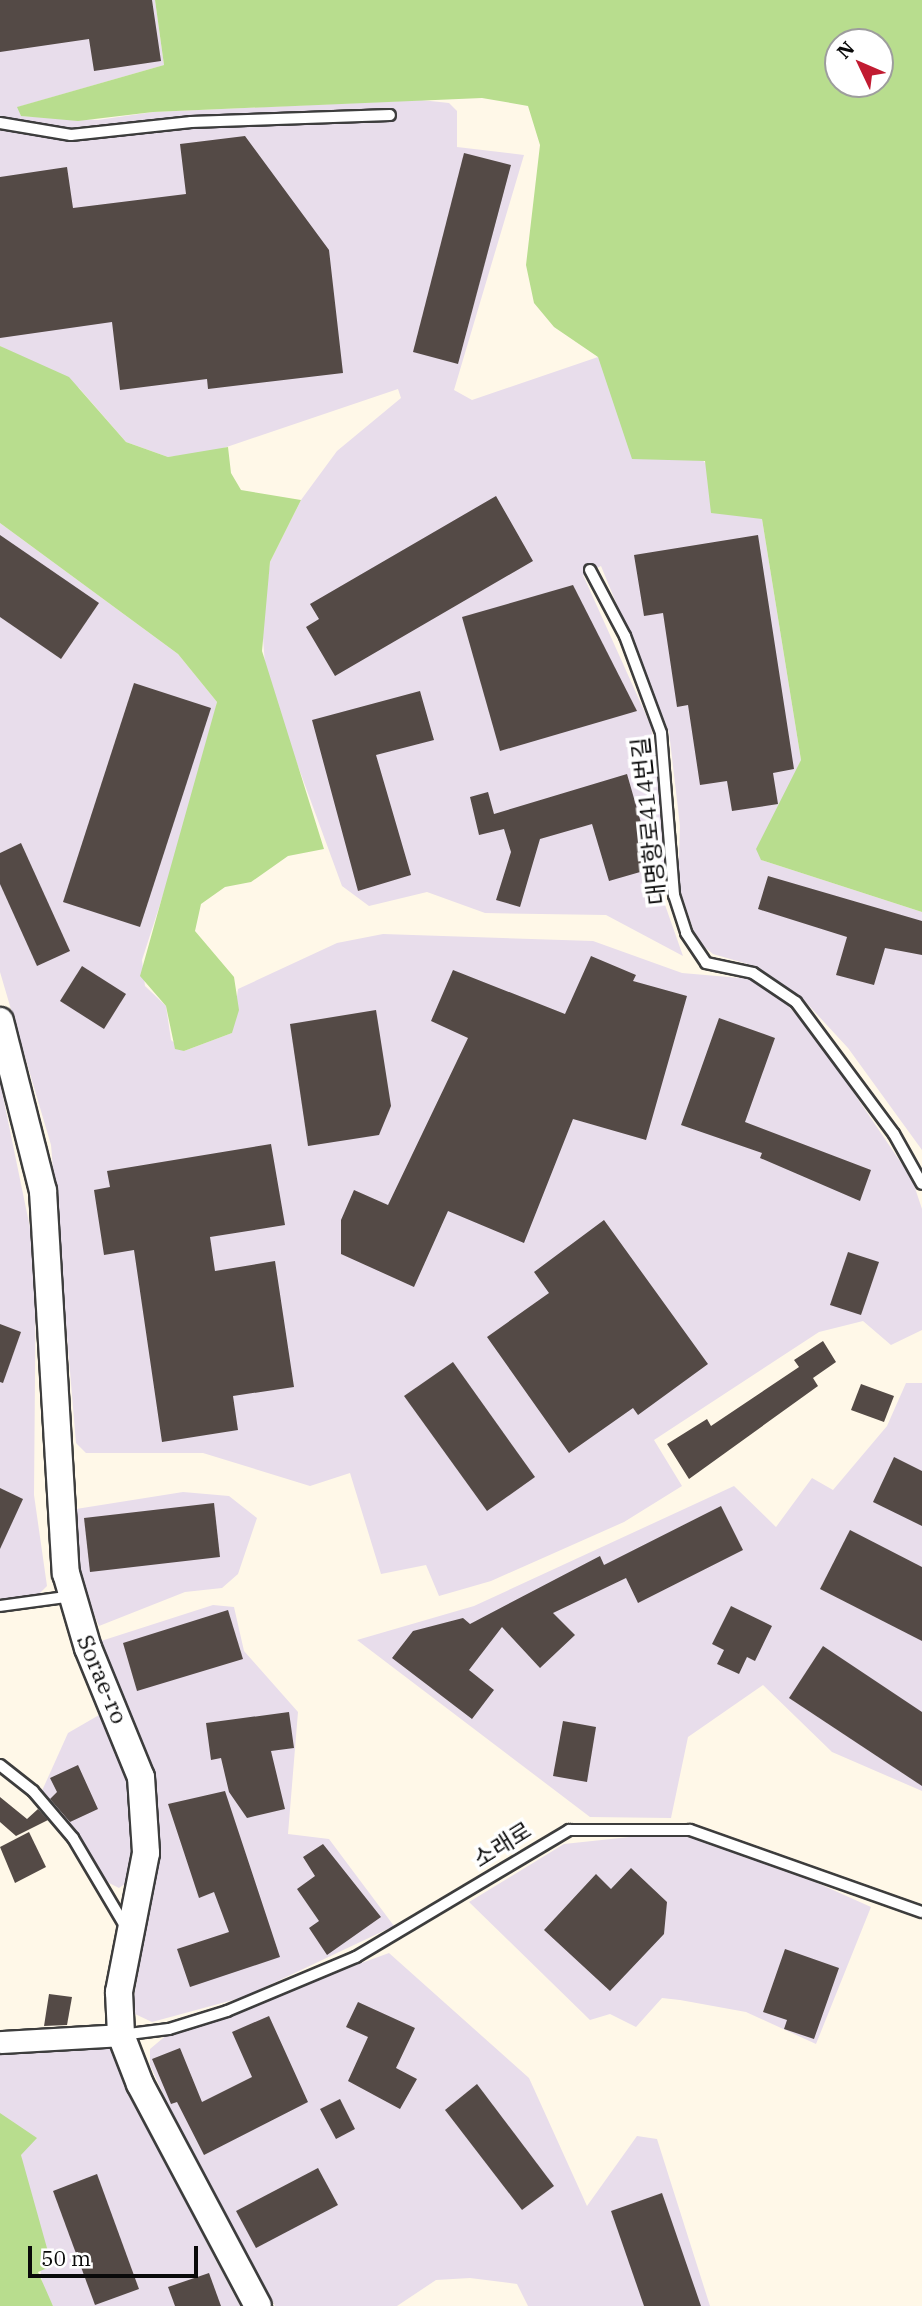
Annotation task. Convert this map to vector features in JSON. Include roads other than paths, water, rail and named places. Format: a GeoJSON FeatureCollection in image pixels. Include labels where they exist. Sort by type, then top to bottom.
{"type":"FeatureCollection","features":[{"type":"Feature","properties":{"kind":"street","name":"Sorae-ro"},"geometry":{"type":"LineString","coordinates":[[0,1021],[43,1191],[54,1297],[55,1462],[73,1596],[141,1777],[146,1853],[118,1992],[121,2035],[139,2084],[258,2306]]}},
{"type":"Feature","properties":{"kind":"street"},"geometry":{"type":"LineString","coordinates":[[0,2042],[121,2035]]}},
{"type":"Feature","properties":{"kind":"lane"},"geometry":{"type":"LineString","coordinates":[[0,123],[71,135],[191,122],[390,115]]}},
{"type":"Feature","properties":{"kind":"lane","name":"대명항로414번길"},"geometry":{"type":"LineString","coordinates":[[590,570],[639,668],[662,733],[674,895],[686,933],[706,963],[761,977],[796,1002],[894,1134],[922,1184]]}},
{"type":"Feature","properties":{"kind":"lane"},"geometry":{"type":"LineString","coordinates":[[0,1606],[73,1596]]}},
{"type":"Feature","properties":{"kind":"lane"},"geometry":{"type":"LineString","coordinates":[[0,1765],[33,1791],[74,1838],[130,1935]]}},
{"type":"Feature","properties":{"kind":"lane","name":"소래로"},"geometry":{"type":"LineString","coordinates":[[121,2035],[169,2029],[227,2011],[356,1957],[569,1830],[690,1829],[922,1912]]}}]}
